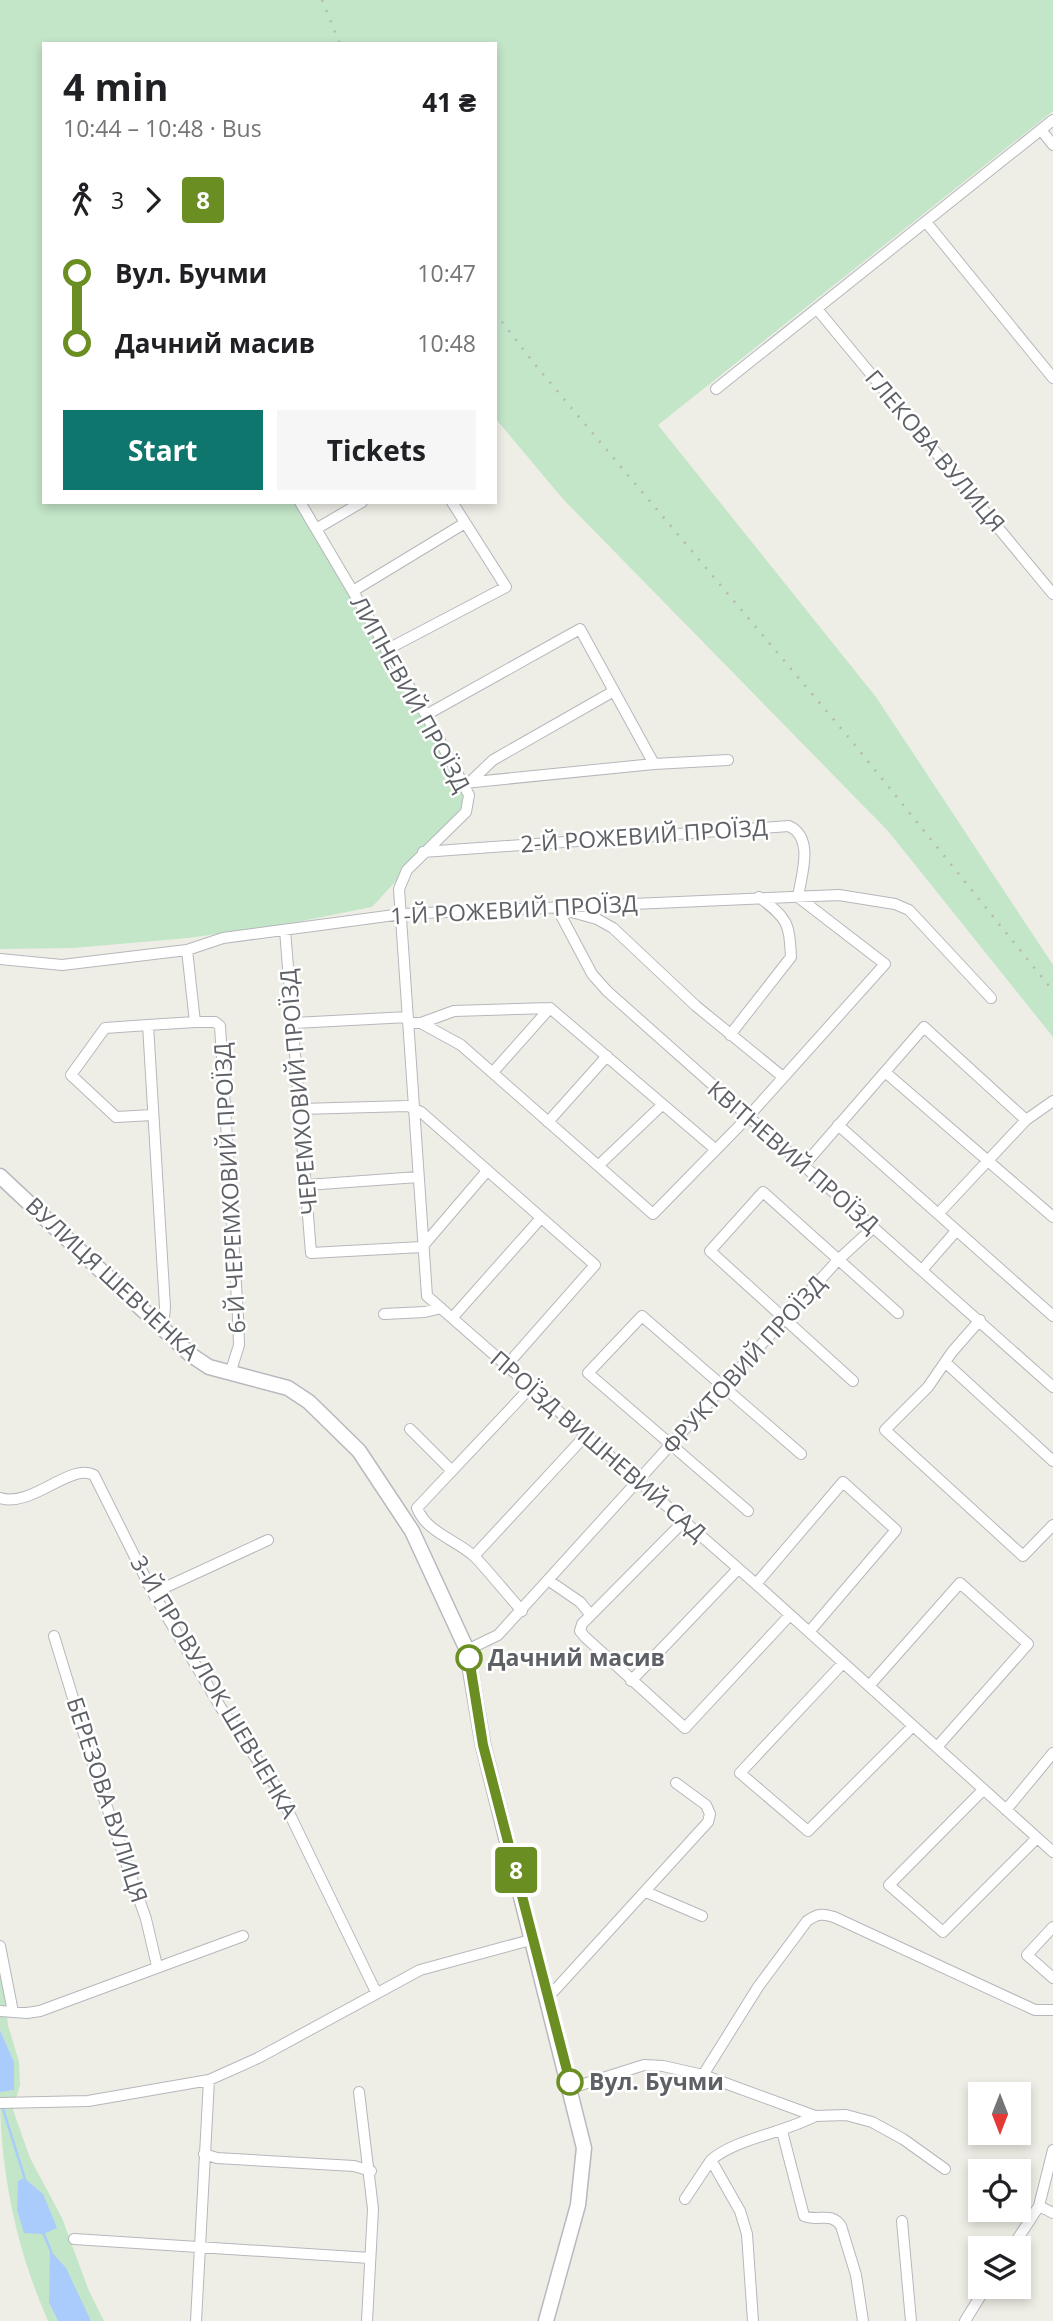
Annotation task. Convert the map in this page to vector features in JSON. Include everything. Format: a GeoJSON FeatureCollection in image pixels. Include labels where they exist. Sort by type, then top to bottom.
{"type":"FeatureCollection","features":[{"type":"Feature","properties":{"kind":"street"},"geometry":{"type":"LineString","coordinates":[[716,388],[1053,120]]}},
{"type":"Feature","properties":{"kind":"street"},"geometry":{"type":"LineString","coordinates":[[1041,130],[1053,145]]}},
{"type":"Feature","properties":{"kind":"street"},"geometry":{"type":"LineString","coordinates":[[926,222],[1053,378]]}},
{"type":"Feature","properties":{"kind":"street","name":"ГЛЕКОВА ВУЛИЦЯ"},"geometry":{"type":"LineString","coordinates":[[817,309],[1053,594]]}},
{"type":"Feature","properties":{"kind":"street","name":"ЛИПНЕВИЙ ПРОЇЗД"},"geometry":{"type":"LineString","coordinates":[[301,504],[467,782],[470,799],[468,809],[423,852],[400,881],[402,914]]}},
{"type":"Feature","properties":{"kind":"street"},"geometry":{"type":"LineString","coordinates":[[316,528],[358,504]]}},
{"type":"Feature","properties":{"kind":"street"},"geometry":{"type":"LineString","coordinates":[[386,650],[506,587],[453,504]]}},
{"type":"Feature","properties":{"kind":"street"},"geometry":{"type":"LineString","coordinates":[[353,592],[465,523]]}},
{"type":"Feature","properties":{"kind":"street"},"geometry":{"type":"LineString","coordinates":[[426,715],[580,629],[654,764]]}},
{"type":"Feature","properties":{"kind":"street"},"geometry":{"type":"LineString","coordinates":[[467,782],[494,761],[614,691]]}},
{"type":"Feature","properties":{"kind":"street"},"geometry":{"type":"LineString","coordinates":[[467,782],[654,764],[729,760]]}},
{"type":"Feature","properties":{"kind":"street","name":"2-Й РОЖЕВИЙ ПРОЇЗД"},"geometry":{"type":"LineString","coordinates":[[423,852],[789,826],[799,833],[804,849],[798,897]]}},
{"type":"Feature","properties":{"kind":"street","name":"1-Й РОЖЕВИЙ ПРОЇЗД"},"geometry":{"type":"LineString","coordinates":[[0,959],[62,965],[187,950],[223,939],[402,914],[760,897],[849,896],[903,907],[920,920],[991,999]]}},
{"type":"Feature","properties":{"kind":"street"},"geometry":{"type":"LineString","coordinates":[[730,1035],[791,957],[789,926],[785,916],[760,897]]}},
{"type":"Feature","properties":{"kind":"street"},"geometry":{"type":"LineString","coordinates":[[294,1023],[408,1020],[421,1023],[461,1045],[653,1214],[747,1118],[884,964],[798,897]]}},
{"type":"Feature","properties":{"kind":"street"},"geometry":{"type":"LineString","coordinates":[[557,908],[597,919],[613,928],[730,1035],[783,1077]]}},
{"type":"Feature","properties":{"kind":"street","name":"КВІТНЕВИЙ ПРОЇЗД"},"geometry":{"type":"LineString","coordinates":[[557,908],[600,983],[747,1118],[805,1164],[1053,1387]]}},
{"type":"Feature","properties":{"kind":"street","name":"ПРОЇЗД ВИШНЕВИЙ САД"},"geometry":{"type":"LineString","coordinates":[[402,914],[427,1296],[756,1584],[1053,1852]]}},
{"type":"Feature","properties":{"kind":"street","name":"ЧЕРЕМХОВИЙ ПРОЇЗД"},"geometry":{"type":"LineString","coordinates":[[285,930],[311,1253],[422,1247]]}},
{"type":"Feature","properties":{"kind":"street","name":"6-Й ЧЕРЕМХОВИЙ ПРОЇЗД"},"geometry":{"type":"LineString","coordinates":[[187,950],[195,1022]]}},
{"type":"Feature","properties":{"kind":"street"},"geometry":{"type":"LineString","coordinates":[[421,1023],[454,1011],[550,1008],[715,1149]]}},
{"type":"Feature","properties":{"kind":"street"},"geometry":{"type":"LineString","coordinates":[[493,1072],[550,1008]]}},
{"type":"Feature","properties":{"kind":"street","name":"6-Й ЧЕРЕМХОВИЙ ПРОЇЗД"},"geometry":{"type":"LineString","coordinates":[[153,1115],[116,1117],[71,1075],[105,1028],[215,1022],[220,1026],[238,1317],[239,1345],[230,1374]]}},
{"type":"Feature","properties":{"kind":"street"},"geometry":{"type":"LineString","coordinates":[[148,1026],[165,1307],[163,1328]]}},
{"type":"Feature","properties":{"kind":"street"},"geometry":{"type":"LineString","coordinates":[[805,1164],[924,1027],[1026,1120]]}},
{"type":"Feature","properties":{"kind":"street"},"geometry":{"type":"LineString","coordinates":[[548,1122],[607,1056]]}},
{"type":"Feature","properties":{"kind":"street"},"geometry":{"type":"LineString","coordinates":[[885,1072],[1053,1217]]}},
{"type":"Feature","properties":{"kind":"street"},"geometry":{"type":"LineString","coordinates":[[938,1214],[1026,1120],[1053,1101]]}},
{"type":"Feature","properties":{"kind":"street"},"geometry":{"type":"LineString","coordinates":[[598,1165],[662,1105]]}},
{"type":"Feature","properties":{"kind":"street"},"geometry":{"type":"LineString","coordinates":[[300,1109],[413,1109],[595,1265],[506,1366]]}},
{"type":"Feature","properties":{"kind":"street"},"geometry":{"type":"LineString","coordinates":[[838,1125],[1053,1316]]}},
{"type":"Feature","properties":{"kind":"street"},"geometry":{"type":"LineString","coordinates":[[422,1247],[488,1171]]}},
{"type":"Feature","properties":{"kind":"street","name":"ВУЛИЦЯ ШЕВЧЕНКА"},"geometry":{"type":"LineString","coordinates":[[0,1176],[191,1355],[209,1367],[288,1388],[309,1402],[359,1451],[412,1531],[467,1650],[483,1745],[534,1938],[584,2148],[578,2205],[546,2321]]}},
{"type":"Feature","properties":{"kind":"street"},"geometry":{"type":"LineString","coordinates":[[307,1185],[418,1177]]}},
{"type":"Feature","properties":{"kind":"street"},"geometry":{"type":"LineString","coordinates":[[853,1381],[710,1251],[763,1192],[898,1314]]}},
{"type":"Feature","properties":{"kind":"street"},"geometry":{"type":"LineString","coordinates":[[453,1317],[541,1218]]}},
{"type":"Feature","properties":{"kind":"street","name":"ФРУКТОВИЙ ПРОЇЗД"},"geometry":{"type":"LineString","coordinates":[[467,1650],[498,1635],[522,1611],[838,1260],[874,1227]]}},
{"type":"Feature","properties":{"kind":"street"},"geometry":{"type":"LineString","coordinates":[[922,1270],[956,1231]]}},
{"type":"Feature","properties":{"kind":"street"},"geometry":{"type":"LineString","coordinates":[[384,1314],[425,1312],[441,1308]]}},
{"type":"Feature","properties":{"kind":"street"},"geometry":{"type":"LineString","coordinates":[[748,1511],[589,1373],[642,1316],[801,1454]]}},
{"type":"Feature","properties":{"kind":"street"},"geometry":{"type":"LineString","coordinates":[[981,1320],[952,1352],[928,1387],[885,1430],[1023,1556],[1053,1525]]}},
{"type":"Feature","properties":{"kind":"street"},"geometry":{"type":"LineString","coordinates":[[946,1363],[1053,1461]]}},
{"type":"Feature","properties":{"kind":"street"},"geometry":{"type":"LineString","coordinates":[[522,1611],[474,1556],[421,1518],[418,1508],[530,1388]]}},
{"type":"Feature","properties":{"kind":"street"},"geometry":{"type":"LineString","coordinates":[[410,1429],[452,1471]]}},
{"type":"Feature","properties":{"kind":"street"},"geometry":{"type":"LineString","coordinates":[[474,1556],[585,1436]]}},
{"type":"Feature","properties":{"kind":"street","name":"3-Й ПРОВУЛОК ШЕВЧЕНКА"},"geometry":{"type":"LineString","coordinates":[[0,1498],[21,1500],[81,1472],[94,1475],[153,1593],[221,1709],[277,1788],[376,1992]]}},
{"type":"Feature","properties":{"kind":"street"},"geometry":{"type":"LineString","coordinates":[[756,1584],[843,1482],[896,1531],[809,1632]]}},
{"type":"Feature","properties":{"kind":"street"},"geometry":{"type":"LineString","coordinates":[[684,1521],[590,1614],[580,1631],[631,1681],[685,1728],[790,1615]]}},
{"type":"Feature","properties":{"kind":"street"},"geometry":{"type":"LineString","coordinates":[[153,1593],[268,1540]]}},
{"type":"Feature","properties":{"kind":"street"},"geometry":{"type":"LineString","coordinates":[[631,1681],[738,1569]]}},
{"type":"Feature","properties":{"kind":"street"},"geometry":{"type":"LineString","coordinates":[[548,1580],[580,1602],[590,1614]]}},
{"type":"Feature","properties":{"kind":"street"},"geometry":{"type":"LineString","coordinates":[[869,1686],[960,1583],[980,1600],[1028,1644],[937,1747]]}},
{"type":"Feature","properties":{"kind":"street","name":"БЕРЕЗОВА ВУЛИЦЯ"},"geometry":{"type":"LineString","coordinates":[[54,1636],[102,1793],[146,1919],[157,1966]]}},
{"type":"Feature","properties":{"kind":"street"},"geometry":{"type":"LineString","coordinates":[[843,1663],[740,1773],[808,1831],[913,1726]]}},
{"type":"Feature","properties":{"kind":"street"},"geometry":{"type":"LineString","coordinates":[[1006,1810],[1053,1753]]}},
{"type":"Feature","properties":{"kind":"street"},"geometry":{"type":"LineString","coordinates":[[546,1993],[554,1991],[708,1822],[710,1814],[706,1805],[676,1783]]}},
{"type":"Feature","properties":{"kind":"street"},"geometry":{"type":"LineString","coordinates":[[984,1790],[889,1885],[943,1933],[1037,1838]]}},
{"type":"Feature","properties":{"kind":"street"},"geometry":{"type":"LineString","coordinates":[[646,1892],[702,1916]]}},
{"type":"Feature","properties":{"kind":"street"},"geometry":{"type":"LineString","coordinates":[[703,2075],[758,1987],[807,1921],[824,1913],[1035,2010],[1053,2010]]}},
{"type":"Feature","properties":{"kind":"street"},"geometry":{"type":"LineString","coordinates":[[1053,1927],[1027,1955],[1053,1978]]}},
{"type":"Feature","properties":{"kind":"street"},"geometry":{"type":"LineString","coordinates":[[0,2011],[40,2011],[243,1936]]}},
{"type":"Feature","properties":{"kind":"street"},"geometry":{"type":"LineString","coordinates":[[0,2103],[88,2101],[209,2080],[280,2047],[420,1970],[457,1957],[534,1938]]}},
{"type":"Feature","properties":{"kind":"street"},"geometry":{"type":"LineString","coordinates":[[0,1946],[13,2012]]}},
{"type":"Feature","properties":{"kind":"street"},"geometry":{"type":"LineString","coordinates":[[571,2088],[643,2065],[703,2075],[815,2116],[846,2115],[872,2122],[903,2139],[945,2169]]}},
{"type":"Feature","properties":{"kind":"street"},"geometry":{"type":"LineString","coordinates":[[196,2321],[209,2080]]}},
{"type":"Feature","properties":{"kind":"street"},"geometry":{"type":"LineString","coordinates":[[359,2092],[371,2171],[373,2209],[367,2321]]}},
{"type":"Feature","properties":{"kind":"street"},"geometry":{"type":"LineString","coordinates":[[685,2199],[712,2160],[721,2152],[782,2132],[815,2116]]}},
{"type":"Feature","properties":{"kind":"street"},"geometry":{"type":"LineString","coordinates":[[782,2132],[804,2216],[828,2216],[837,2219],[841,2226],[856,2275],[863,2321]]}},
{"type":"Feature","properties":{"kind":"street"},"geometry":{"type":"LineString","coordinates":[[1019,2236],[1039,2206],[1053,2150]]}},
{"type":"Feature","properties":{"kind":"street"},"geometry":{"type":"LineString","coordinates":[[204,2154],[217,2158],[354,2166],[371,2171]]}},
{"type":"Feature","properties":{"kind":"street"},"geometry":{"type":"LineString","coordinates":[[712,2160],[740,2211],[747,2234],[753,2321]]}},
{"type":"Feature","properties":{"kind":"street"},"geometry":{"type":"LineString","coordinates":[[1039,2206],[1053,2213]]}},
{"type":"Feature","properties":{"kind":"street"},"geometry":{"type":"LineString","coordinates":[[902,2221],[911,2321]]}},
{"type":"Feature","properties":{"kind":"street"},"geometry":{"type":"LineString","coordinates":[[74,2239],[370,2259]]}},
{"type":"Feature","properties":{"kind":"street"},"geometry":{"type":"LineString","coordinates":[[965,2321],[979,2299]]}},
{"type":"Feature","properties":{"kind":"green space"},"geometry":{"type":"Polygon","coordinates":[[[0,0],[1053,0],[1053,111],[658,425],[876,697],[1053,965],[1053,1037],[888,831],[563,499],[497,420],[497,42],[42,42],[42,504],[301,504],[469,802],[372,907],[282,925],[188,938],[73,948],[0,949],[0,0]]]}},
{"type":"Feature","properties":{"kind":"green space"},"geometry":{"type":"Polygon","coordinates":[[[0,1957],[8,2025],[19,2062],[20,2085],[13,2110],[30,2158],[62,2218],[89,2291],[104,2321],[91,2321],[81,2303],[49,2303],[58,2321],[48,2321],[27,2266],[12,2209],[3,2151],[0,2092],[14,2090],[14,2062],[0,2030],[0,1957]]]}},
{"type":"Feature","properties":{"kind":"water"},"geometry":{"type":"Polygon","coordinates":[[[0,2030],[14,2062],[14,2090],[0,2092],[0,2030]]]}},
{"type":"Feature","properties":{"kind":"water"},"geometry":{"type":"Polygon","coordinates":[[[24,2178],[43,2194],[57,2228],[43,2234],[24,2233],[17,2210],[18,2181],[24,2178]]]}},
{"type":"Feature","properties":{"kind":"water"},"geometry":{"type":"Polygon","coordinates":[[[50,2250],[66,2268],[91,2321],[58,2321],[49,2303],[50,2250]]]}},
{"type":"Feature","properties":{"kind":"waterway"},"geometry":{"type":"LineString","coordinates":[[3,2109],[25,2179]]}},
{"type":"Feature","properties":{"kind":"waterway"},"geometry":{"type":"LineString","coordinates":[[43,2232],[51,2251]]}},
{"type":"Feature","properties":{"kind":"railway"},"geometry":{"type":"LineString","coordinates":[[322,0],[339,42]]}},
{"type":"Feature","properties":{"kind":"railway"},"geometry":{"type":"LineString","coordinates":[[497,316],[537,367],[850,739],[1053,991]]}},
{"type":"Feature","properties":{"kind":"bus line","name":"8"},"geometry":{"type":"LineString","coordinates":[[469,1658],[483,1745],[570,2082]]}},
{"type":"Feature","properties":{"kind":"place","name":"Дачний масив"},"geometry":{"type":"Point","coordinates":[469,1658]}},
{"type":"Feature","properties":{"kind":"place","name":"Вул. Бучми"},"geometry":{"type":"Point","coordinates":[570,2082]}}]}
